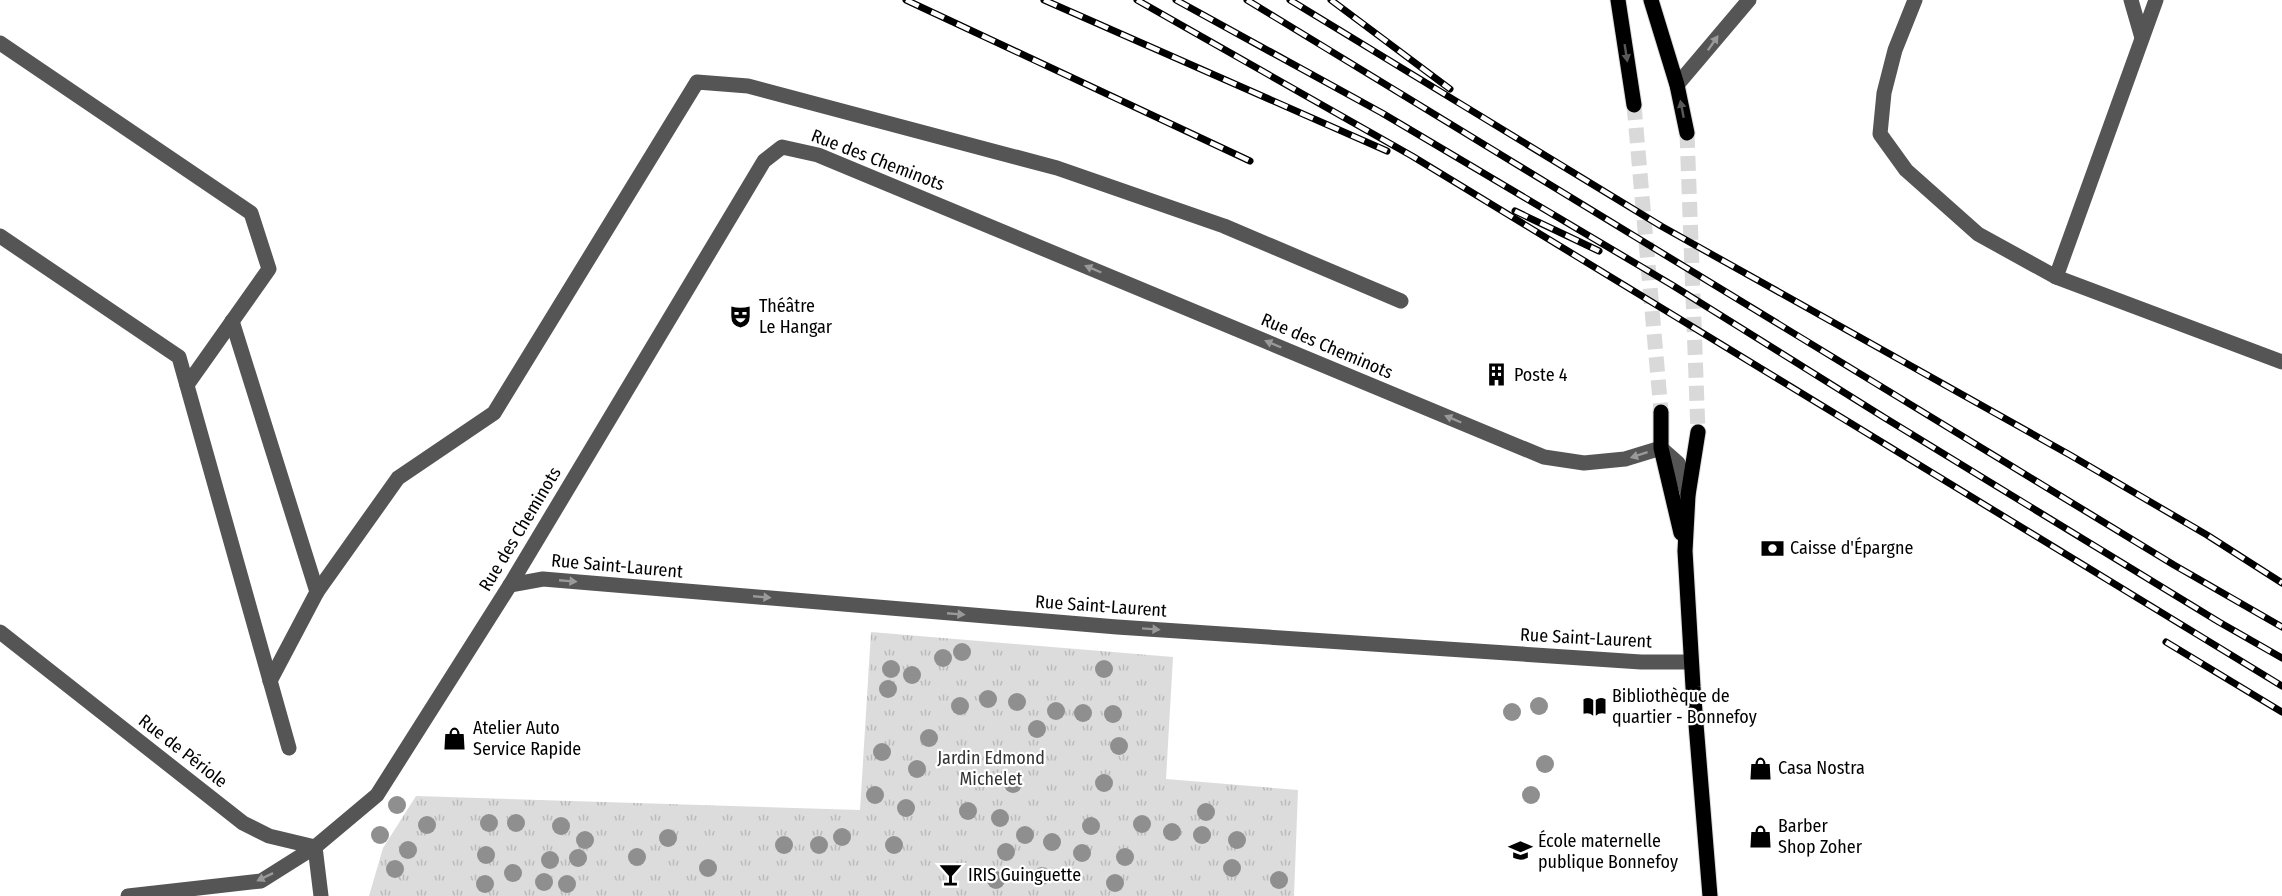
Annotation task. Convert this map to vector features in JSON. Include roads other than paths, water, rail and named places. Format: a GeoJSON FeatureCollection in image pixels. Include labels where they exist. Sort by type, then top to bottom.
{"type":"FeatureCollection","features":[{"type":"Feature","properties":{"kind":"main road"},"geometry":{"type":"LineString","coordinates":[[1618,0],[1634,105]]}},
{"type":"Feature","properties":{"kind":"main road"},"geometry":{"type":"LineString","coordinates":[[1651,0],[1677,85],[1687,133]]}},
{"type":"Feature","properties":{"kind":"main road"},"geometry":{"type":"LineString","coordinates":[[1661,412],[1661,448],[1685,551]]}},
{"type":"Feature","properties":{"kind":"main road"},"geometry":{"type":"LineString","coordinates":[[1698,432],[1688,495],[1685,551],[1691,662],[1710,896]]}},
{"type":"Feature","properties":{"kind":"street"},"geometry":{"type":"LineString","coordinates":[[1677,85],[1749,0]]}},
{"type":"Feature","properties":{"kind":"street"},"geometry":{"type":"LineString","coordinates":[[1915,0],[1895,50],[1884,93],[1880,134],[1906,171],[1978,234],[2056,277],[2282,362]]}},
{"type":"Feature","properties":{"kind":"street"},"geometry":{"type":"LineString","coordinates":[[2131,0],[2142,38]]}},
{"type":"Feature","properties":{"kind":"street"},"geometry":{"type":"LineString","coordinates":[[2056,277],[2156,0]]}},
{"type":"Feature","properties":{"kind":"street"},"geometry":{"type":"LineString","coordinates":[[0,44],[250,213],[269,269],[187,385]]}},
{"type":"Feature","properties":{"kind":"street"},"geometry":{"type":"LineString","coordinates":[[270,681],[317,592],[398,478],[494,412],[697,82],[748,86],[1057,168],[1224,226],[1401,301]]}},
{"type":"Feature","properties":{"kind":"street","name":"Rue des Cheminots"},"geometry":{"type":"LineString","coordinates":[[128,896],[261,881],[315,847],[377,795],[510,585],[764,161],[782,147],[830,159],[1544,457],[1584,463],[1625,459],[1661,448]]}},
{"type":"Feature","properties":{"kind":"street"},"geometry":{"type":"LineString","coordinates":[[0,236],[179,357],[289,748]]}},
{"type":"Feature","properties":{"kind":"street"},"geometry":{"type":"LineString","coordinates":[[232,321],[317,592]]}},
{"type":"Feature","properties":{"kind":"street"},"geometry":{"type":"LineString","coordinates":[[1661,448],[1678,463],[1688,495]]}},
{"type":"Feature","properties":{"kind":"street","name":"Rue Saint-Laurent"},"geometry":{"type":"LineString","coordinates":[[510,585],[543,579],[1117,627],[1641,662],[1691,662]]}},
{"type":"Feature","properties":{"kind":"street","name":"Rue de Périole"},"geometry":{"type":"LineString","coordinates":[[0,632],[243,823],[269,836],[315,847]]}},
{"type":"Feature","properties":{"kind":"street"},"geometry":{"type":"LineString","coordinates":[[315,847],[321,896]]}},
{"type":"Feature","properties":{"kind":"tunnel"},"geometry":{"type":"LineString","coordinates":[[1634,105],[1661,412]]}},
{"type":"Feature","properties":{"kind":"tunnel"},"geometry":{"type":"LineString","coordinates":[[1687,133],[1698,432]]}},
{"type":"Feature","properties":{"kind":"railway"},"geometry":{"type":"LineString","coordinates":[[906,0],[1250,161]]}},
{"type":"Feature","properties":{"kind":"railway"},"geometry":{"type":"LineString","coordinates":[[1044,0],[1387,151]]}},
{"type":"Feature","properties":{"kind":"railway"},"geometry":{"type":"LineString","coordinates":[[1137,0],[1412,156],[2282,686]]}},
{"type":"Feature","properties":{"kind":"railway"},"geometry":{"type":"LineString","coordinates":[[1176,0],[1382,113],[1672,285],[1885,418],[2282,658]]}},
{"type":"Feature","properties":{"kind":"railway"},"geometry":{"type":"LineString","coordinates":[[1247,0],[2174,565],[2282,627]]}},
{"type":"Feature","properties":{"kind":"railway"},"geometry":{"type":"LineString","coordinates":[[1290,0],[1661,226],[2070,455],[2207,535],[2282,583]]}},
{"type":"Feature","properties":{"kind":"railway"},"geometry":{"type":"LineString","coordinates":[[1331,0],[1450,89]]}},
{"type":"Feature","properties":{"kind":"railway"},"geometry":{"type":"LineString","coordinates":[[1515,211],[1599,251]]}},
{"type":"Feature","properties":{"kind":"railway"},"geometry":{"type":"LineString","coordinates":[[2166,642],[2282,712]]}},
{"type":"Feature","properties":{"kind":"place","name":"Théâtre Le Hangar"},"geometry":{"type":"Point","coordinates":[741,316]}},
{"type":"Feature","properties":{"kind":"place","name":"Poste 4"},"geometry":{"type":"Point","coordinates":[1496,375]}},
{"type":"Feature","properties":{"kind":"place","name":"Caisse d'Épargne"},"geometry":{"type":"Point","coordinates":[1772,548]}},
{"type":"Feature","properties":{"kind":"place","name":"Bibliothèque de quartier - Bonnefoy"},"geometry":{"type":"Point","coordinates":[1594,706]}},
{"type":"Feature","properties":{"kind":"place","name":"Atelier Auto Service Rapide"},"geometry":{"type":"Point","coordinates":[455,738]}},
{"type":"Feature","properties":{"kind":"place","name":"Casa Nostra"},"geometry":{"type":"Point","coordinates":[1760,768]}},
{"type":"Feature","properties":{"kind":"place","name":"Barber Shop Zoher"},"geometry":{"type":"Point","coordinates":[1760,836]}},
{"type":"Feature","properties":{"kind":"place","name":"École maternelle publique Bonnefoy"},"geometry":{"type":"Point","coordinates":[1520,851]}},
{"type":"Feature","properties":{"kind":"place","name":"IRIS Guinguette"},"geometry":{"type":"Point","coordinates":[950,875]}},
{"type":"Feature","properties":{"kind":"park label","name":"Jardin Edmond Michelet"},"geometry":{"type":"Point","coordinates":[991,768]}}]}
